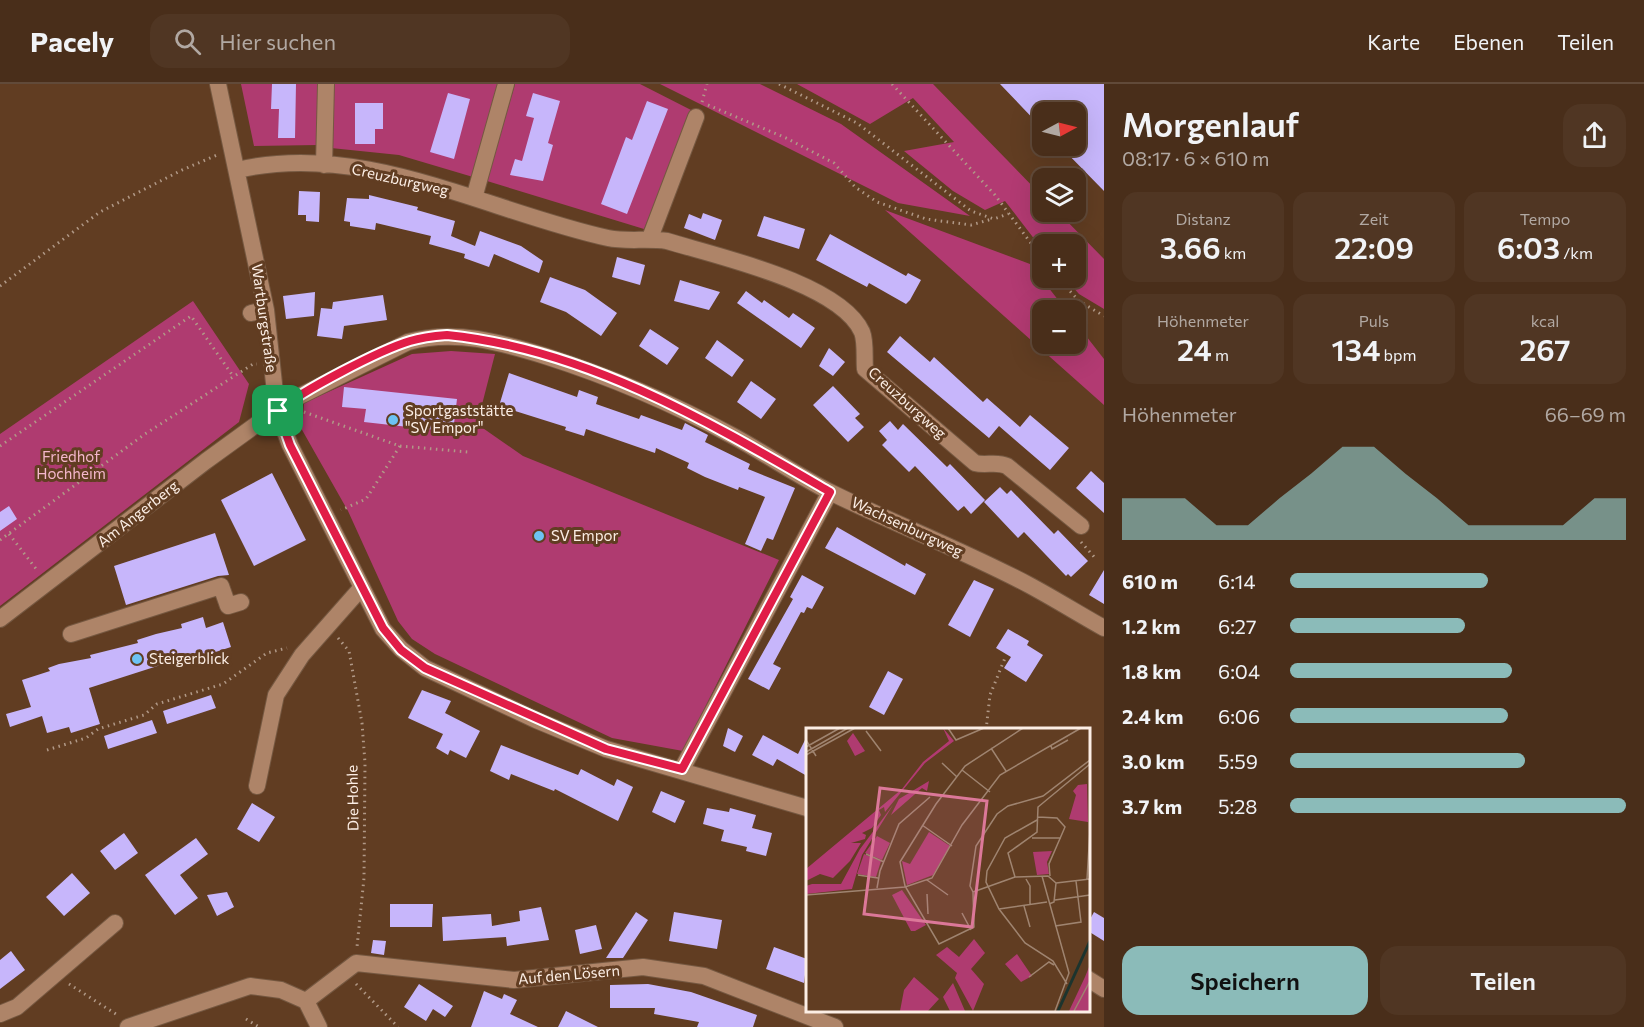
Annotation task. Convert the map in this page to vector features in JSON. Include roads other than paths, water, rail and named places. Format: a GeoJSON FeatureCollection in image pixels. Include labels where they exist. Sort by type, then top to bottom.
{"type":"FeatureCollection","features":[{"type":"Feature","properties":{"kind":"street","name":"Wartburgstraße"},"geometry":{"type":"LineString","coordinates":[[218,84],[238,170],[258,311],[290,445],[383,628],[401,650],[425,668],[606,749],[682,769],[806,808]]}},
{"type":"Feature","properties":{"kind":"street"},"geometry":{"type":"LineString","coordinates":[[324,165],[326,84]]}},
{"type":"Feature","properties":{"kind":"street"},"geometry":{"type":"LineString","coordinates":[[474,198],[507,84]]}},
{"type":"Feature","properties":{"kind":"street"},"geometry":{"type":"LineString","coordinates":[[650,238],[699,110]]}},
{"type":"Feature","properties":{"kind":"street","name":"Creuzburgweg"},"geometry":{"type":"LineString","coordinates":[[238,170],[283,165],[324,165],[390,175],[609,238],[650,238],[769,272],[812,289],[844,308],[862,333],[865,369],[975,463],[983,465],[999,462],[1007,466],[1081,526]]}},
{"type":"Feature","properties":{"kind":"street","name":"Wachsenburgweg"},"geometry":{"type":"LineString","coordinates":[[282,407],[408,342],[429,336],[447,335],[488,339],[605,375],[667,402],[734,436],[830,492],[1029,585],[1104,628]]}},
{"type":"Feature","properties":{"kind":"street","name":"Am Angerberg"},"geometry":{"type":"LineString","coordinates":[[0,619],[206,461],[282,407]]}},
{"type":"Feature","properties":{"kind":"street"},"geometry":{"type":"LineString","coordinates":[[682,769],[830,492]]}},
{"type":"Feature","properties":{"kind":"street"},"geometry":{"type":"LineString","coordinates":[[71,634],[221,586],[228,606],[241,602]]}},
{"type":"Feature","properties":{"kind":"street"},"geometry":{"type":"LineString","coordinates":[[256,786],[276,695],[302,655],[362,587]]}},
{"type":"Feature","properties":{"kind":"street"},"geometry":{"type":"LineString","coordinates":[[0,1014],[17,1007],[115,923]]}},
{"type":"Feature","properties":{"kind":"street","name":"Auf den Lösern"},"geometry":{"type":"LineString","coordinates":[[306,1002],[350,968],[514,980],[643,967],[704,976],[835,1027]]}},
{"type":"Feature","properties":{"kind":"street"},"geometry":{"type":"LineString","coordinates":[[1089,980],[1104,989]]}},
{"type":"Feature","properties":{"kind":"street"},"geometry":{"type":"LineString","coordinates":[[130,1026],[250,986],[281,990],[306,1002],[319,1027]]}},
{"type":"Feature","properties":{"kind":"place","name":"Sportgaststätte \"SV Empor\""},"geometry":{"type":"Point","coordinates":[393,420]}},
{"type":"Feature","properties":{"kind":"place","name":"SV Empor"},"geometry":{"type":"Point","coordinates":[539,536]}},
{"type":"Feature","properties":{"kind":"place","name":"Steigerblick"},"geometry":{"type":"Point","coordinates":[137,659]}},
{"type":"Feature","properties":{"kind":"park label","name":"Friedhof Hochheim"},"geometry":{"type":"Point","coordinates":[71,466]}}]}
